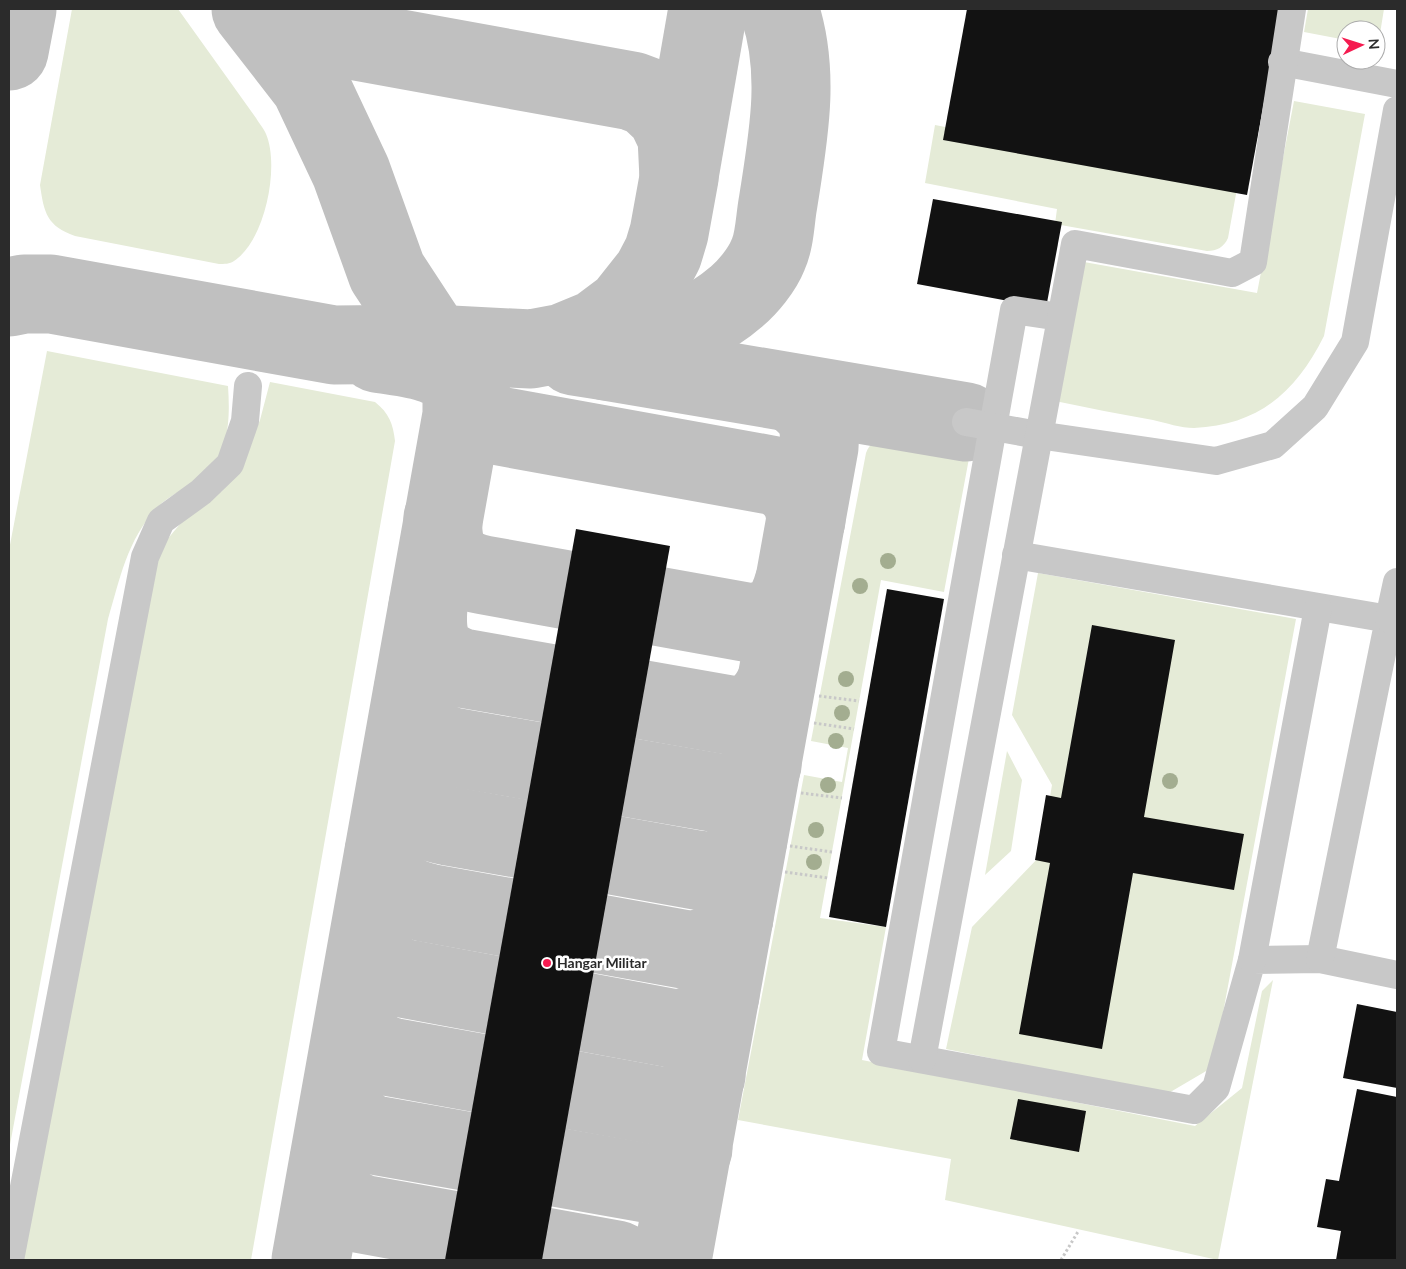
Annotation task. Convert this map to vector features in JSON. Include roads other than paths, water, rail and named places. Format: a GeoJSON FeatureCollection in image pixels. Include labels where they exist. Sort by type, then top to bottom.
{"type":"FeatureCollection","features":[{"type":"Feature","properties":{"kind":"lane"},"geometry":{"type":"LineString","coordinates":[[922,1059],[1075,244],[1232,273],[1253,262],[1282,62],[1292,9]]}},
{"type":"Feature","properties":{"kind":"lane"},"geometry":{"type":"LineString","coordinates":[[1282,62],[1397,84]]}},
{"type":"Feature","properties":{"kind":"lane"},"geometry":{"type":"LineString","coordinates":[[966,422],[1038,435],[1216,461],[1273,445],[1315,407],[1355,342],[1397,110]]}},
{"type":"Feature","properties":{"kind":"lane"},"geometry":{"type":"LineString","coordinates":[[1060,317],[1014,310],[881,1052],[1194,1110],[1216,1088],[1252,960],[1318,608]]}},
{"type":"Feature","properties":{"kind":"lane"},"geometry":{"type":"LineString","coordinates":[[10,1260],[145,557],[161,521],[201,492],[230,464],[244,421],[248,386]]}},
{"type":"Feature","properties":{"kind":"lane"},"geometry":{"type":"LineString","coordinates":[[1016,555],[1389,619]]}},
{"type":"Feature","properties":{"kind":"lane"},"geometry":{"type":"LineString","coordinates":[[1320,960],[1397,582]]}},
{"type":"Feature","properties":{"kind":"lane"},"geometry":{"type":"LineString","coordinates":[[1252,960],[1320,960],[1397,975]]}},
{"type":"Feature","properties":{"kind":"place","name":"Hangar Militar"},"geometry":{"type":"Point","coordinates":[547,963]}}]}
